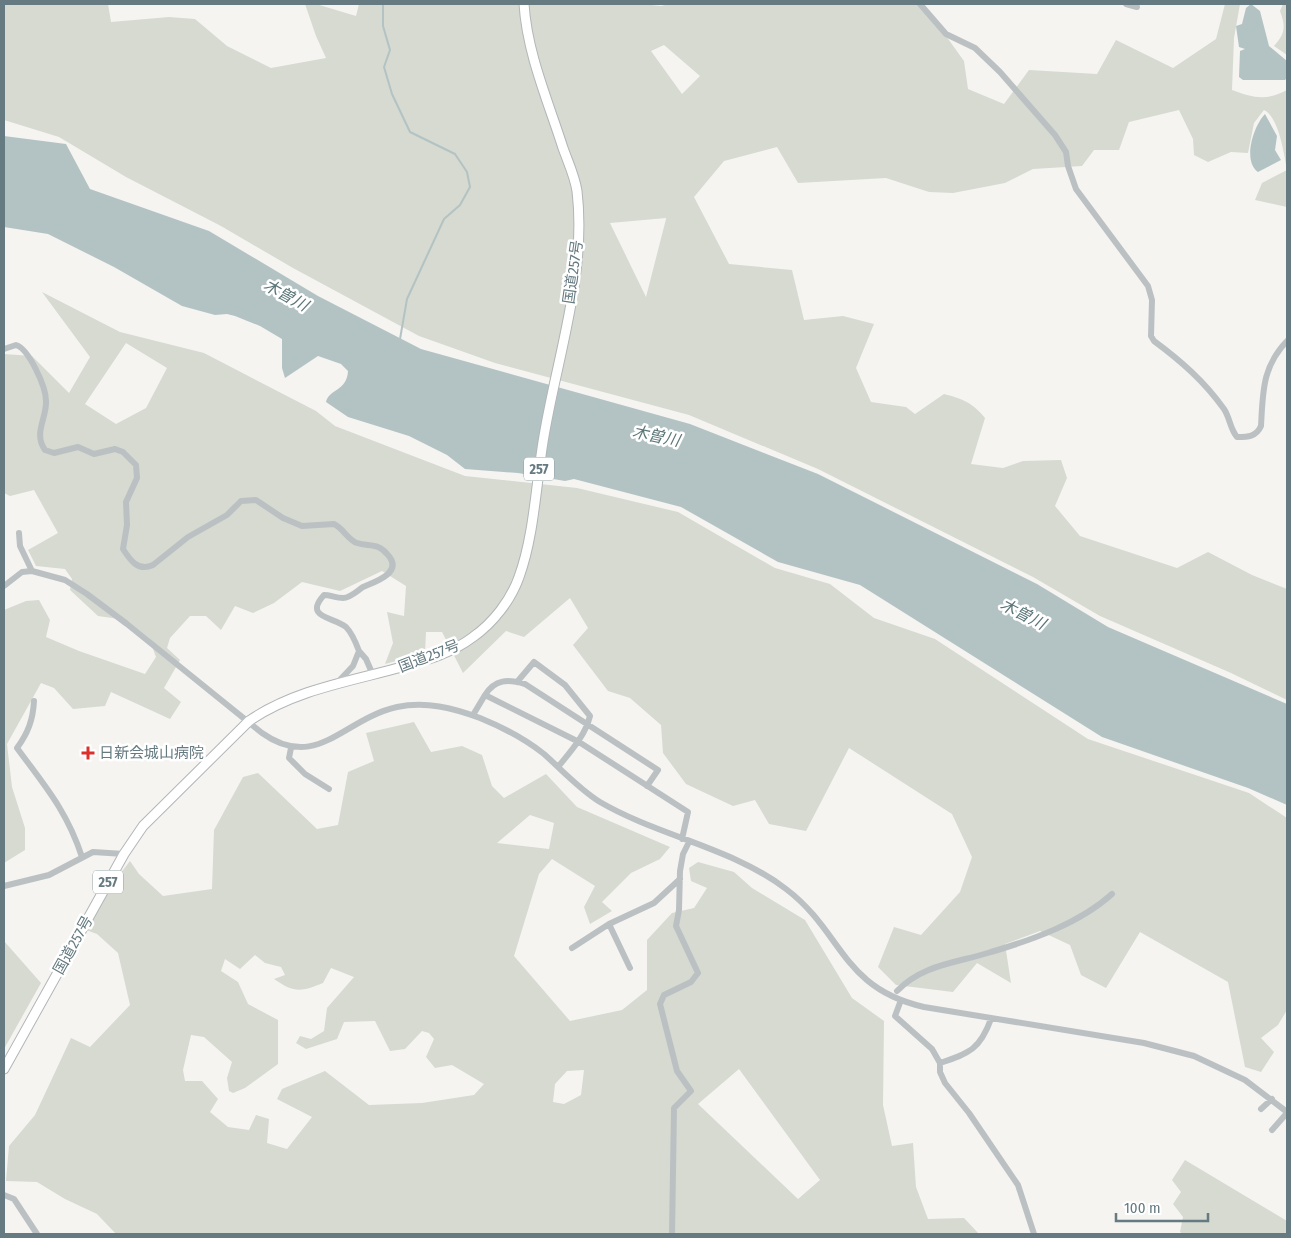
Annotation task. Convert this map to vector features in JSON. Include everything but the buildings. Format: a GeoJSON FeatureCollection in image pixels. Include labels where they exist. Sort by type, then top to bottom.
{"type":"FeatureCollection","features":[{"type":"Feature","properties":{"kind":"highway","name":"国道257号"},"geometry":{"type":"LineString","coordinates":[[4,1069],[124,854],[143,826],[249,721],[283,701],[447,653],[476,635],[499,612],[520,575],[578,255],[576,189],[531,49],[524,4]]}},
{"type":"Feature","properties":{"kind":"street"},"geometry":{"type":"LineString","coordinates":[[920,4],[946,34],[975,48],[1055,134],[1066,152],[1068,166],[1076,189],[1148,286],[1152,300],[1151,336],[1154,341],[1190,368],[1207,387],[1224,410],[1237,437],[1253,436],[1258,432],[1261,426],[1263,384],[1278,350],[1287,341]]}},
{"type":"Feature","properties":{"kind":"street"},"geometry":{"type":"LineString","coordinates":[[1126,4],[1137,7]]}},
{"type":"Feature","properties":{"kind":"street"},"geometry":{"type":"LineString","coordinates":[[4,349],[16,345],[23,349],[44,388],[46,401],[40,438],[45,450],[54,453],[78,447],[94,454],[115,449],[128,456],[136,465],[137,478],[126,502],[127,525],[123,549],[131,561],[138,566],[147,567],[188,537],[227,515],[237,503],[250,500],[256,500],[283,518],[302,526],[334,524],[357,543],[374,544],[388,553],[392,564],[390,571],[381,581],[364,587],[348,597],[324,595],[317,604],[317,610],[321,615],[345,627],[366,659],[373,675]]}},
{"type":"Feature","properties":{"kind":"street"},"geometry":{"type":"LineString","coordinates":[[19,533],[20,546],[32,571]]}},
{"type":"Feature","properties":{"kind":"street"},"geometry":{"type":"LineString","coordinates":[[4,586],[22,572],[32,571],[65,580],[87,594],[273,740],[291,748],[319,744],[379,712],[397,707],[435,705],[472,715],[522,739],[600,802],[761,873],[787,890],[808,910],[842,956],[863,978],[877,988],[901,1000],[924,1007],[1144,1043],[1194,1056],[1228,1070],[1287,1112],[1272,1130]]}},
{"type":"Feature","properties":{"kind":"street"},"geometry":{"type":"LineString","coordinates":[[335,686],[353,666],[359,651]]}},
{"type":"Feature","properties":{"kind":"street"},"geometry":{"type":"LineString","coordinates":[[517,682],[534,662],[565,685],[590,716],[588,726],[579,742],[558,767]]}},
{"type":"Feature","properties":{"kind":"street"},"geometry":{"type":"LineString","coordinates":[[472,715],[490,687],[503,680],[526,684],[658,770],[647,786]]}},
{"type":"Feature","properties":{"kind":"street"},"geometry":{"type":"LineString","coordinates":[[485,695],[579,742],[688,812],[682,838]]}},
{"type":"Feature","properties":{"kind":"street"},"geometry":{"type":"LineString","coordinates":[[34,701],[33,718],[27,735],[17,748],[60,805],[73,829],[82,857]]}},
{"type":"Feature","properties":{"kind":"street"},"geometry":{"type":"LineString","coordinates":[[291,748],[289,758],[305,774],[329,789]]}},
{"type":"Feature","properties":{"kind":"street"},"geometry":{"type":"LineString","coordinates":[[672,1234],[674,1108],[692,1091],[677,1071],[660,1004],[664,995],[690,982],[698,973],[676,926],[679,910],[680,879],[684,854],[689,842]]}},
{"type":"Feature","properties":{"kind":"street"},"geometry":{"type":"LineString","coordinates":[[4,886],[49,875],[93,852],[124,854]]}},
{"type":"Feature","properties":{"kind":"street"},"geometry":{"type":"LineString","coordinates":[[572,948],[610,924],[654,903],[680,879]]}},
{"type":"Feature","properties":{"kind":"street"},"geometry":{"type":"LineString","coordinates":[[897,991],[919,972],[992,952],[1055,930],[1112,894]]}},
{"type":"Feature","properties":{"kind":"street"},"geometry":{"type":"LineString","coordinates":[[610,924],[630,968]]}},
{"type":"Feature","properties":{"kind":"street"},"geometry":{"type":"LineString","coordinates":[[901,1000],[895,1016],[932,1049],[940,1063],[940,1072],[945,1083],[969,1113],[1018,1185],[1034,1234]]}},
{"type":"Feature","properties":{"kind":"street"},"geometry":{"type":"LineString","coordinates":[[940,1063],[978,1046],[984,1038],[991,1018]]}},
{"type":"Feature","properties":{"kind":"street"},"geometry":{"type":"LineString","coordinates":[[1261,1109],[1272,1100]]}},
{"type":"Feature","properties":{"kind":"street"},"geometry":{"type":"LineString","coordinates":[[4,1195],[14,1200],[37,1234]]}},
{"type":"Feature","properties":{"kind":"shaded area"},"geometry":{"type":"Polygon","coordinates":[[[4,4],[108,4],[111,22],[169,17],[195,19],[227,46],[271,68],[326,58],[305,4],[316,4],[356,16],[359,4],[642,4],[661,6],[669,4],[923,4],[964,61],[968,89],[1004,104],[1029,70],[1097,74],[1116,40],[1173,68],[1216,39],[1225,4],[1240,4],[1234,38],[1232,90],[1247,95],[1266,97],[1287,90],[1287,170],[1274,120],[1264,110],[1254,123],[1248,153],[1231,152],[1208,162],[1194,155],[1193,139],[1179,110],[1129,122],[1119,150],[1094,150],[1082,166],[1033,169],[1005,183],[953,193],[929,192],[886,178],[798,183],[777,147],[724,161],[694,197],[729,264],[792,270],[804,320],[843,316],[874,324],[856,368],[871,402],[906,407],[915,414],[944,394],[962,400],[972,405],[985,418],[971,464],[1003,468],[1023,461],[1061,460],[1067,478],[1055,506],[1080,536],[1177,568],[1208,552],[1252,575],[1287,589],[1287,700],[1231,673],[1100,616],[1033,577],[818,469],[689,415],[495,363],[419,336],[293,268],[221,226],[126,177],[59,137],[4,120],[4,4]],[[664,45],[651,51],[682,94],[700,76],[664,45]],[[666,219],[610,223],[646,297],[666,219]]]}},
{"type":"Feature","properties":{"kind":"shaded area"},"geometry":{"type":"Polygon","coordinates":[[[1283,4],[1287,4],[1287,55],[1274,46],[1282,34],[1284,26],[1280,11],[1283,4]]]}},
{"type":"Feature","properties":{"kind":"shaded area"},"geometry":{"type":"Polygon","coordinates":[[[1287,170],[1287,207],[1255,200],[1262,183],[1287,170]]]}},
{"type":"Feature","properties":{"kind":"shaded area"},"geometry":{"type":"Polygon","coordinates":[[[42,292],[120,332],[204,353],[316,411],[335,426],[465,476],[577,488],[678,512],[775,568],[830,584],[874,618],[935,639],[1088,739],[1249,793],[1287,818],[1287,1010],[1278,1025],[1261,1038],[1274,1052],[1261,1072],[1245,1067],[1228,982],[1140,932],[1106,988],[1081,975],[1070,945],[1040,931],[1005,944],[1011,983],[977,963],[953,992],[896,985],[878,967],[894,927],[921,935],[960,892],[972,857],[952,814],[849,748],[806,831],[769,824],[755,800],[733,806],[686,784],[663,753],[661,725],[630,698],[608,691],[573,645],[588,628],[570,598],[524,637],[506,631],[463,673],[442,632],[426,632],[425,653],[385,664],[393,643],[387,612],[404,616],[406,586],[382,571],[340,591],[302,582],[274,603],[253,613],[235,606],[221,630],[206,616],[190,616],[170,638],[167,648],[180,660],[164,688],[181,702],[170,719],[111,692],[105,706],[73,709],[54,688],[41,683],[7,744],[12,787],[25,828],[25,850],[4,863],[4,610],[26,601],[39,600],[50,620],[46,637],[79,651],[145,674],[156,657],[149,638],[126,620],[98,616],[70,590],[72,579],[65,569],[36,566],[28,550],[58,533],[34,490],[10,496],[4,493],[4,354],[32,356],[69,393],[90,357],[42,292]],[[126,343],[85,404],[116,424],[146,408],[167,368],[126,343]]]}},
{"type":"Feature","properties":{"kind":"shaded area"},"geometry":{"type":"Polygon","coordinates":[[[414,722],[431,752],[462,746],[482,755],[492,786],[504,798],[546,774],[577,807],[670,847],[660,859],[631,873],[602,902],[612,911],[590,924],[584,907],[595,886],[552,859],[539,874],[514,956],[570,1021],[622,1010],[647,990],[647,940],[672,913],[694,908],[707,888],[691,881],[689,868],[698,862],[734,872],[752,888],[805,920],[852,998],[884,1021],[883,1105],[892,1146],[913,1143],[916,1187],[928,1219],[964,1218],[979,1234],[116,1234],[97,1214],[65,1199],[37,1182],[6,1181],[9,1146],[35,1115],[71,1038],[90,1047],[130,1005],[118,953],[97,934],[86,930],[107,891],[130,861],[139,874],[163,896],[212,889],[214,830],[243,777],[258,773],[317,829],[338,825],[348,772],[374,761],[366,733],[414,722]],[[530,815],[497,843],[549,849],[554,823],[530,815]],[[255,955],[240,969],[225,959],[221,971],[238,982],[248,1004],[278,1020],[278,1064],[245,1088],[233,1093],[229,1091],[227,1078],[232,1062],[204,1037],[191,1035],[183,1070],[185,1081],[202,1081],[218,1099],[210,1112],[228,1127],[249,1130],[256,1115],[269,1119],[267,1143],[287,1149],[312,1117],[277,1099],[282,1089],[325,1071],[369,1105],[422,1103],[474,1095],[484,1084],[452,1065],[435,1068],[426,1057],[434,1039],[429,1033],[422,1031],[405,1049],[390,1051],[375,1021],[344,1022],[337,1039],[306,1049],[296,1043],[300,1036],[311,1039],[324,1031],[327,1008],[354,977],[331,968],[323,983],[298,990],[287,987],[274,979],[285,975],[281,967],[265,963],[255,955]],[[739,1069],[698,1104],[798,1199],[820,1180],[739,1069]],[[584,1070],[567,1071],[555,1084],[553,1102],[564,1104],[581,1095],[584,1070]]]}},
{"type":"Feature","properties":{"kind":"shaded area"},"geometry":{"type":"Polygon","coordinates":[[[4,941],[41,983],[4,1049],[4,941]]]}},
{"type":"Feature","properties":{"kind":"shaded area"},"geometry":{"type":"Polygon","coordinates":[[[1185,1160],[1287,1221],[1287,1234],[1183,1234],[1180,1232],[1183,1217],[1173,1204],[1181,1192],[1172,1180],[1185,1160]]]}},
{"type":"Feature","properties":{"kind":"water"},"geometry":{"type":"Polygon","coordinates":[[[1251,4],[1260,11],[1269,46],[1287,61],[1287,78],[1285,80],[1243,80],[1239,77],[1240,51],[1245,49],[1239,47],[1236,26],[1242,24],[1246,8],[1251,4]]]}},
{"type":"Feature","properties":{"kind":"water"},"geometry":{"type":"Polygon","coordinates":[[[1265,114],[1277,136],[1275,150],[1281,160],[1258,172],[1253,167],[1251,160],[1251,143],[1257,126],[1265,114]]]}},
{"type":"Feature","properties":{"kind":"water","name":"木曽川"},"geometry":{"type":"Polygon","coordinates":[[[4,136],[66,144],[90,189],[209,231],[318,296],[421,349],[690,424],[818,474],[1037,584],[1108,627],[1287,704],[1287,805],[1248,788],[1102,737],[860,585],[778,562],[681,507],[574,479],[565,481],[518,473],[465,469],[447,455],[409,436],[348,417],[326,402],[331,394],[347,378],[348,371],[341,364],[318,356],[285,378],[282,368],[282,339],[260,326],[235,316],[227,314],[215,315],[182,306],[114,267],[48,234],[4,227],[4,136]]]}},
{"type":"Feature","properties":{"kind":"waterway"},"geometry":{"type":"LineString","coordinates":[[383,4],[383,26],[390,50],[384,67],[392,94],[410,132],[455,154],[467,172],[470,187],[460,205],[444,219],[407,299],[400,339]]}},
{"type":"Feature","properties":{"kind":"place","name":"日新会城山病院"},"geometry":{"type":"Point","coordinates":[88,753]}}]}
